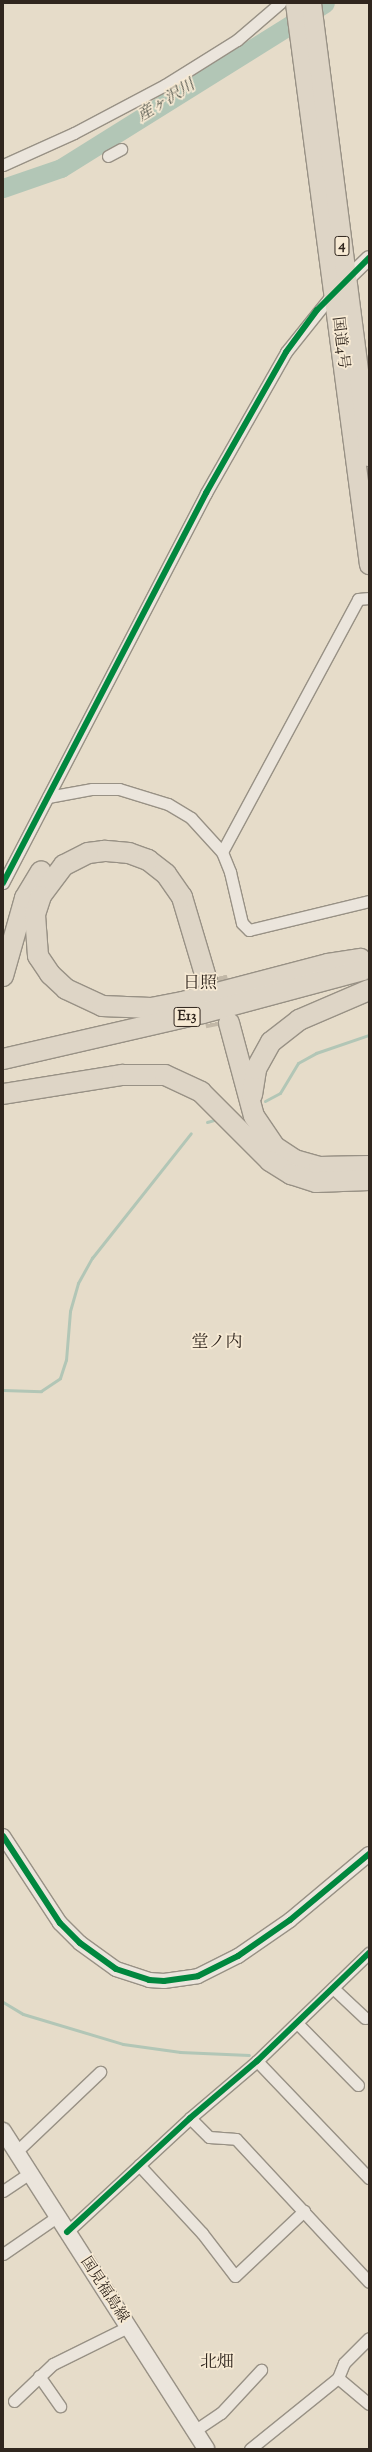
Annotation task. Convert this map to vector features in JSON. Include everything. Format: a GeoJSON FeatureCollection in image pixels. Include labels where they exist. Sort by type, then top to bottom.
{"type":"FeatureCollection","features":[{"type":"Feature","properties":{"kind":"highway","name":"国道4号"},"geometry":{"type":"LineString","coordinates":[[295,3],[307,41],[340,286],[369,564]]}},
{"type":"Feature","properties":{"kind":"highway","name":"国道4号"},"geometry":{"type":"LineString","coordinates":[[307,41],[311,3]]}},
{"type":"Feature","properties":{"kind":"highway","name":"国道4号"},"geometry":{"type":"LineString","coordinates":[[340,286],[369,456]]}},
{"type":"Feature","properties":{"kind":"highway"},"geometry":{"type":"LineString","coordinates":[[3,976],[25,898],[40,872],[73,847],[111,838],[135,842],[150,848],[182,874],[199,906],[212,979],[182,897],[166,874],[148,860],[129,853],[104,851],[88,853],[64,865],[41,896],[35,914],[38,956],[50,974],[66,989],[102,1006],[151,1008],[183,1002],[328,964],[366,962]]}},
{"type":"Feature","properties":{"kind":"highway","name":"E13"},"geometry":{"type":"LineString","coordinates":[[3,1047],[193,1004],[366,962]]}},
{"type":"Feature","properties":{"kind":"highway","name":"E13"},"geometry":{"type":"LineString","coordinates":[[3,1059],[203,1013],[366,962]]}},
{"type":"Feature","properties":{"kind":"highway"},"geometry":{"type":"LineString","coordinates":[[254,1116],[251,1085],[262,1054],[271,1042],[299,1020],[369,990]]}},
{"type":"Feature","properties":{"kind":"highway"},"geometry":{"type":"LineString","coordinates":[[254,1144],[239,1110],[223,1025],[254,1116],[275,1147],[295,1160],[333,1168],[369,1166]]}},
{"type":"Feature","properties":{"kind":"highway"},"geometry":{"type":"LineString","coordinates":[[3,1094],[122,1075],[165,1075],[201,1092],[280,1169],[304,1179],[330,1183],[369,1180]]}},
{"type":"Feature","properties":{"kind":"main road","name":"国見福島線"},"geometry":{"type":"LineString","coordinates":[[3,2131],[17,2150],[67,2232],[206,2449]]}},
{"type":"Feature","properties":{"kind":"street"},"geometry":{"type":"LineString","coordinates":[[3,165],[74,133],[165,85],[242,37],[280,3]]}},
{"type":"Feature","properties":{"kind":"street"},"geometry":{"type":"LineString","coordinates":[[108,156],[121,150]]}},
{"type":"Feature","properties":{"kind":"street"},"geometry":{"type":"LineString","coordinates":[[3,883],[206,493],[286,352],[340,286],[369,258]]}},
{"type":"Feature","properties":{"kind":"street"},"geometry":{"type":"LineString","coordinates":[[222,852],[358,599],[369,598]]}},
{"type":"Feature","properties":{"kind":"street"},"geometry":{"type":"LineString","coordinates":[[48,797],[92,789],[119,789],[146,795],[168,804],[191,818],[222,852],[230,872],[242,923],[250,930],[369,901]]}},
{"type":"Feature","properties":{"kind":"street"},"geometry":{"type":"LineString","coordinates":[[3,1836],[60,1923],[100,1959],[149,1980],[183,1980],[222,1966],[290,1920],[369,1854]]}},
{"type":"Feature","properties":{"kind":"street"},"geometry":{"type":"LineString","coordinates":[[67,2232],[190,2118],[257,2061],[333,1988],[367,1960]]}},
{"type":"Feature","properties":{"kind":"street"},"geometry":{"type":"LineString","coordinates":[[333,1988],[365,2018]]}},
{"type":"Feature","properties":{"kind":"street"},"geometry":{"type":"LineString","coordinates":[[297,2023],[358,2085]]}},
{"type":"Feature","properties":{"kind":"street"},"geometry":{"type":"LineString","coordinates":[[257,2061],[369,2178]]}},
{"type":"Feature","properties":{"kind":"street"},"geometry":{"type":"LineString","coordinates":[[17,2150],[100,2072]]}},
{"type":"Feature","properties":{"kind":"street"},"geometry":{"type":"LineString","coordinates":[[190,2118],[209,2136],[236,2139],[369,2282]]}},
{"type":"Feature","properties":{"kind":"street"},"geometry":{"type":"LineString","coordinates":[[139,2165],[202,2233],[235,2276],[304,2211]]}},
{"type":"Feature","properties":{"kind":"street"},"geometry":{"type":"LineString","coordinates":[[3,2191],[30,2173]]}},
{"type":"Feature","properties":{"kind":"street"},"geometry":{"type":"LineString","coordinates":[[3,2254],[58,2216]]}},
{"type":"Feature","properties":{"kind":"street"},"geometry":{"type":"LineString","coordinates":[[14,2401],[53,2364],[128,2327]]}},
{"type":"Feature","properties":{"kind":"street"},"geometry":{"type":"LineString","coordinates":[[250,2449],[338,2378],[344,2363],[369,2338]]}},
{"type":"Feature","properties":{"kind":"street"},"geometry":{"type":"LineString","coordinates":[[194,2432],[221,2412],[260,2370]]}},
{"type":"Feature","properties":{"kind":"street"},"geometry":{"type":"LineString","coordinates":[[39,2376],[60,2406]]}},
{"type":"Feature","properties":{"kind":"street"},"geometry":{"type":"LineString","coordinates":[[338,2378],[369,2404]]}},
{"type":"Feature","properties":{"kind":"waterway","name":"産ヶ沢川"},"geometry":{"type":"LineString","coordinates":[[3,188],[61,168],[325,3]]}},
{"type":"Feature","properties":{"kind":"waterway"},"geometry":{"type":"LineString","coordinates":[[265,1101],[280,1093],[298,1063],[316,1053],[369,1035]]}},
{"type":"Feature","properties":{"kind":"waterway"},"geometry":{"type":"LineString","coordinates":[[207,1122],[214,1120]]}},
{"type":"Feature","properties":{"kind":"waterway"},"geometry":{"type":"LineString","coordinates":[[3,1390],[41,1391],[60,1378],[66,1360],[70,1311],[78,1283],[92,1258],[191,1133]]}},
{"type":"Feature","properties":{"kind":"waterway"},"geometry":{"type":"LineString","coordinates":[[3,2002],[23,2014],[123,2044],[180,2052],[249,2055]]}},
{"type":"Feature","properties":{"kind":"tunnel"},"geometry":{"type":"LineString","coordinates":[[217,977],[225,1008]]}},
{"type":"Feature","properties":{"kind":"tunnel"},"geometry":{"type":"LineString","coordinates":[[209,993],[216,1026]]}},
{"type":"Feature","properties":{"kind":"cycle path"},"geometry":{"type":"LineString","coordinates":[[3,883],[206,493],[286,352],[317,310],[369,258]]}},
{"type":"Feature","properties":{"kind":"cycle path"},"geometry":{"type":"LineString","coordinates":[[3,1836],[60,1923],[80,1943],[116,1969],[149,1980],[164,1981],[198,1976],[238,1956],[290,1920],[369,1854]]}},
{"type":"Feature","properties":{"kind":"cycle path"},"geometry":{"type":"LineString","coordinates":[[67,2232],[190,2118],[257,2061],[369,1953]]}},
{"type":"Feature","properties":{"kind":"district","name":"日照"},"geometry":{"type":"Point","coordinates":[200,985]}},
{"type":"Feature","properties":{"kind":"district","name":"堂ノ内"},"geometry":{"type":"Point","coordinates":[217,1344]}},
{"type":"Feature","properties":{"kind":"district","name":"北畑"},"geometry":{"type":"Point","coordinates":[217,2364]}}]}
